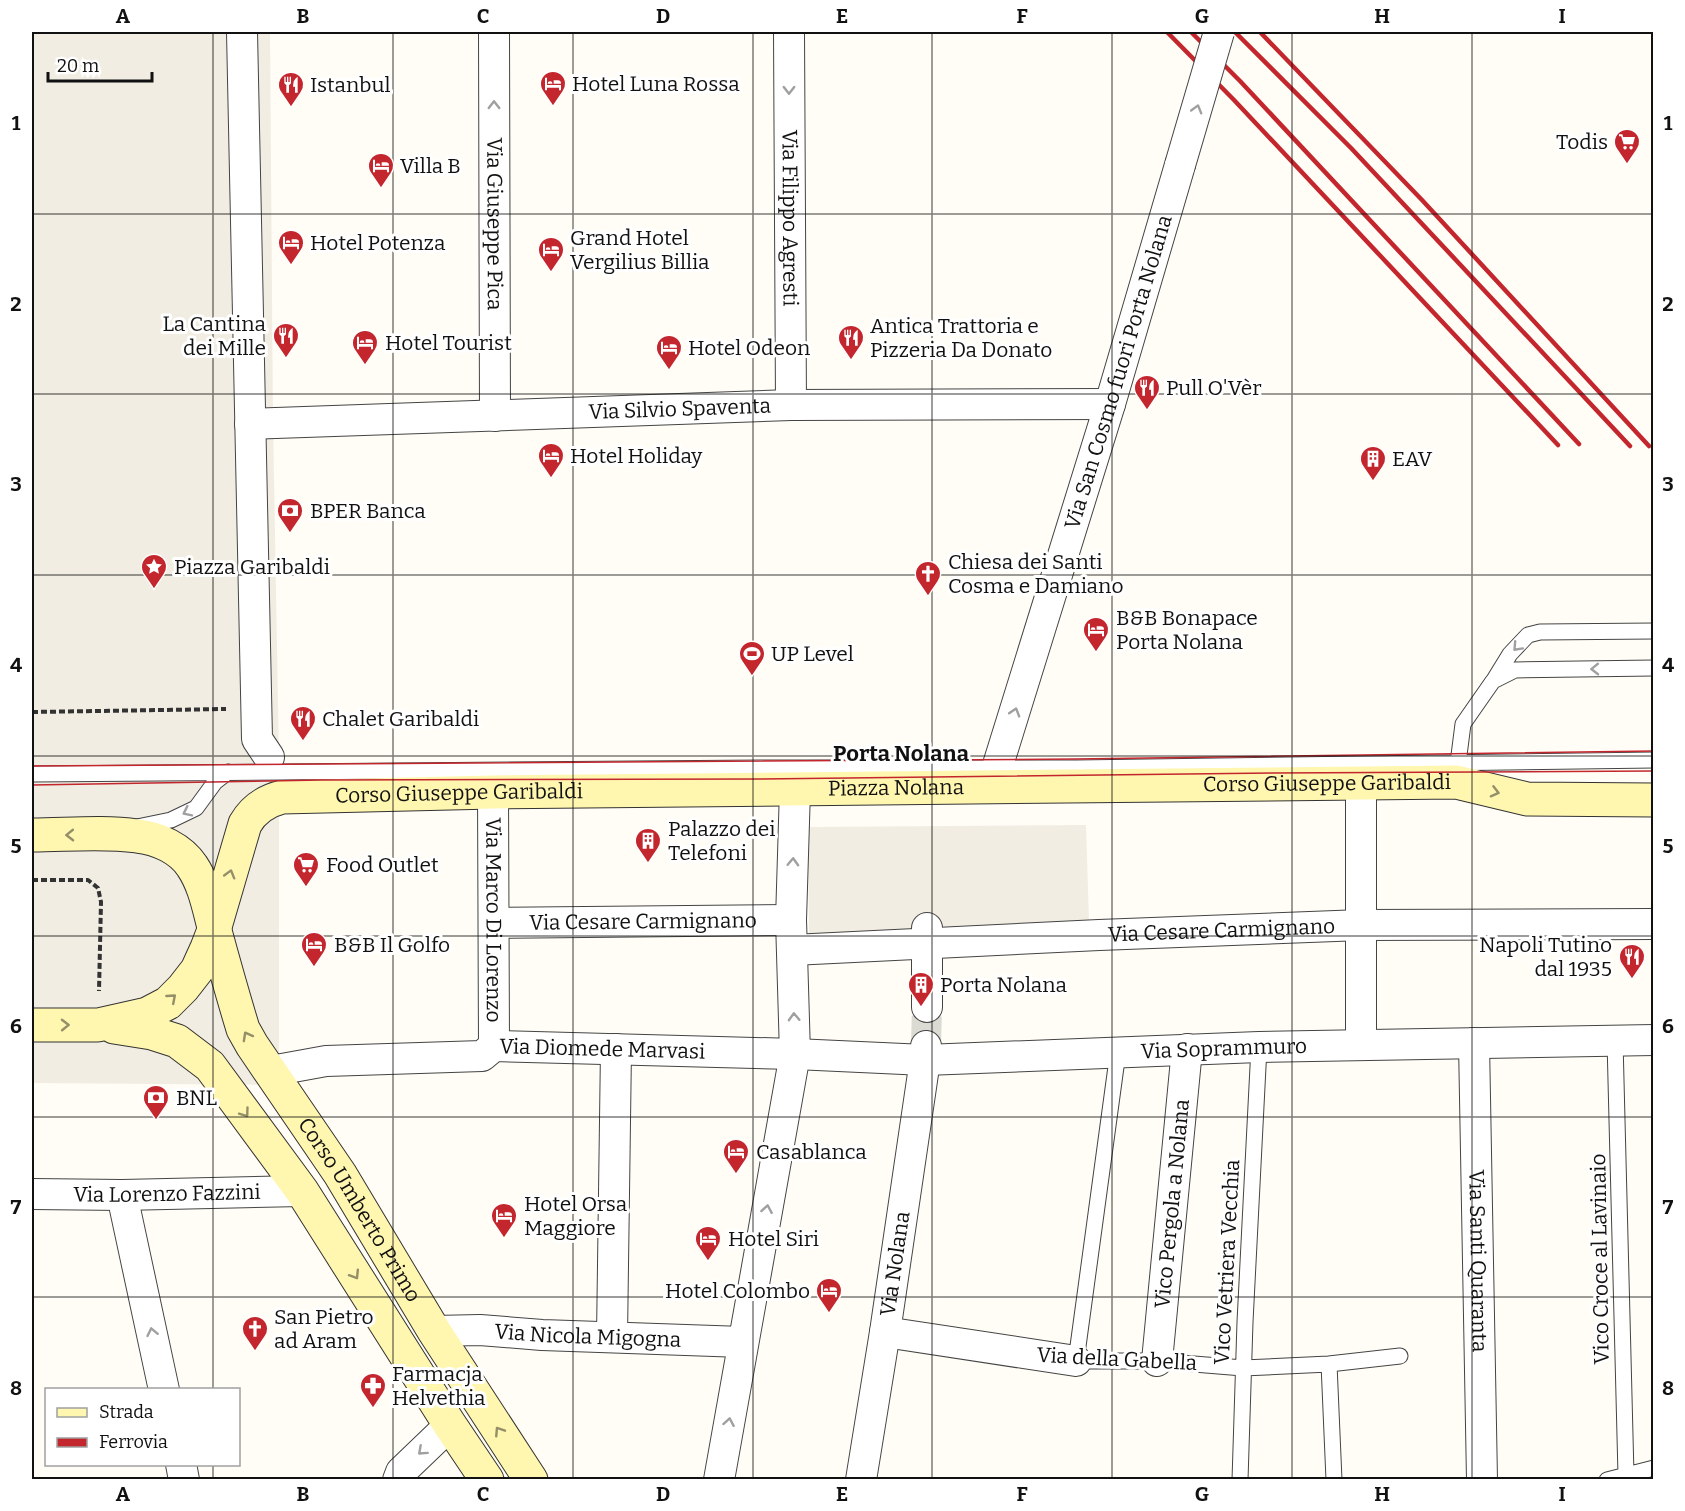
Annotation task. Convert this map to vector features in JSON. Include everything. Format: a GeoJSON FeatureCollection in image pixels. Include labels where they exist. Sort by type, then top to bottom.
{"type":"FeatureCollection","features":[{"type":"Feature","properties":{"kind":"main road","name":"Corso Giuseppe Garibaldi"},"geometry":{"type":"LineString","coordinates":[[997,777],[1361,783],[1457,773],[1527,800],[1653,800]]}},
{"type":"Feature","properties":{"kind":"main road","name":"Piazza Nolana"},"geometry":{"type":"LineString","coordinates":[[795,778],[997,777]]}},
{"type":"Feature","properties":{"kind":"main road","name":"Corso Giuseppe Garibaldi"},"geometry":{"type":"LineString","coordinates":[[98,1025],[147,1014],[168,1003],[197,970],[214,930],[245,824],[251,814],[270,800],[282,797],[494,792],[795,778]]}},
{"type":"Feature","properties":{"kind":"main road","name":"Corso Umberto Primo"},"geometry":{"type":"LineString","coordinates":[[33,835],[138,836],[164,843],[180,853],[192,865],[207,902],[243,1029],[340,1174],[434,1331],[531,1479]]}},
{"type":"Feature","properties":{"kind":"main road"},"geometry":{"type":"LineString","coordinates":[[32,1025],[98,1025]]}},
{"type":"Feature","properties":{"kind":"main road","name":"Corso Umberto Primo"},"geometry":{"type":"LineString","coordinates":[[98,1025],[152,1033],[177,1041],[210,1066],[302,1191],[450,1425],[487,1479]]}},
{"type":"Feature","properties":{"kind":"street"},"geometry":{"type":"LineString","coordinates":[[242,32],[257,739],[269,758]]}},
{"type":"Feature","properties":{"kind":"street","name":"Via Giuseppe Pica"},"geometry":{"type":"LineString","coordinates":[[494,32],[495,416]]}},
{"type":"Feature","properties":{"kind":"street","name":"Via Filippo Agresti"},"geometry":{"type":"LineString","coordinates":[[789,32],[791,405]]}},
{"type":"Feature","properties":{"kind":"street","name":"Via San Cosmo fuori Porta Nolana"},"geometry":{"type":"LineString","coordinates":[[997,777],[1110,405],[1219,32]]}},
{"type":"Feature","properties":{"kind":"street","name":"Via Silvio Spaventa"},"geometry":{"type":"LineString","coordinates":[[250,424],[791,405],[1110,405]]}},
{"type":"Feature","properties":{"kind":"street"},"geometry":{"type":"LineString","coordinates":[[719,1479],[795,1054],[792,935],[795,778]]}},
{"type":"Feature","properties":{"kind":"street"},"geometry":{"type":"LineString","coordinates":[[1361,783],[1361,1044]]}},
{"type":"Feature","properties":{"kind":"street","name":"Via Marco Di Lorenzo"},"geometry":{"type":"LineString","coordinates":[[494,792],[494,1046]]}},
{"type":"Feature","properties":{"kind":"street","name":"Via Cesare Carmignano"},"geometry":{"type":"LineString","coordinates":[[495,923],[792,935],[927,936],[1099,935],[1362,926],[1653,924]]}},
{"type":"Feature","properties":{"kind":"street"},"geometry":{"type":"LineString","coordinates":[[927,936],[927,1007]]}},
{"type":"Feature","properties":{"kind":"street","name":"Via Soprammuro"},"geometry":{"type":"LineString","coordinates":[[795,1054],[1118,1052],[1361,1044],[1653,1040]]}},
{"type":"Feature","properties":{"kind":"street","name":"Via Santi Quaranta"},"geometry":{"type":"LineString","coordinates":[[1474,1043],[1482,1479]]}},
{"type":"Feature","properties":{"kind":"street","name":"Via Diomede Marvasi"},"geometry":{"type":"LineString","coordinates":[[271,1071],[326,1061],[482,1056],[494,1046],[795,1054]]}},
{"type":"Feature","properties":{"kind":"street","name":"Vico Pergola a Nolana"},"geometry":{"type":"LineString","coordinates":[[1157,1360],[1187,1049]]}},
{"type":"Feature","properties":{"kind":"street"},"geometry":{"type":"LineString","coordinates":[[612,1337],[616,1050]]}},
{"type":"Feature","properties":{"kind":"street","name":"Via Nolana"},"geometry":{"type":"LineString","coordinates":[[861,1479],[926,1053]]}},
{"type":"Feature","properties":{"kind":"street","name":"Via Lorenzo Fazzini"},"geometry":{"type":"LineString","coordinates":[[32,1194],[122,1195],[302,1191]]}},
{"type":"Feature","properties":{"kind":"street"},"geometry":{"type":"LineString","coordinates":[[122,1195],[164,1388]]}},
{"type":"Feature","properties":{"kind":"street","name":"Via Nicola Migogna"},"geometry":{"type":"LineString","coordinates":[[434,1331],[480,1330],[542,1335],[743,1342]]}},
{"type":"Feature","properties":{"kind":"street","name":"Via della Gabella"},"geometry":{"type":"LineString","coordinates":[[885,1332],[1076,1361]]}},
{"type":"Feature","properties":{"kind":"street"},"geometry":{"type":"LineString","coordinates":[[398,1479],[401,1472],[450,1425]]}},
{"type":"Feature","properties":{"kind":"lane"},"geometry":{"type":"LineString","coordinates":[[1457,773],[1463,724],[1510,654],[1528,635],[1540,632],[1653,631]]}},
{"type":"Feature","properties":{"kind":"lane"},"geometry":{"type":"LineString","coordinates":[[1493,681],[1515,670],[1653,668]]}},
{"type":"Feature","properties":{"kind":"lane"},"geometry":{"type":"LineString","coordinates":[[997,777],[1457,773],[1653,760]]}},
{"type":"Feature","properties":{"kind":"lane"},"geometry":{"type":"LineString","coordinates":[[104,834],[171,820],[196,808],[215,782],[228,772]]}},
{"type":"Feature","properties":{"kind":"lane"},"geometry":{"type":"LineString","coordinates":[[282,797],[344,772]]}},
{"type":"Feature","properties":{"kind":"lane"},"geometry":{"type":"LineString","coordinates":[[32,774],[344,772],[795,778]]}},
{"type":"Feature","properties":{"kind":"lane","name":"Vico Croce al Lavinaio"},"geometry":{"type":"LineString","coordinates":[[1615,1041],[1626,1475]]}},
{"type":"Feature","properties":{"kind":"lane","name":"Vico Vetriera Vecchia"},"geometry":{"type":"LineString","coordinates":[[1240,1479],[1243,1368],[1259,1047]]}},
{"type":"Feature","properties":{"kind":"lane"},"geometry":{"type":"LineString","coordinates":[[1076,1361],[1118,1052]]}},
{"type":"Feature","properties":{"kind":"lane","name":"Via della Gabella"},"geometry":{"type":"LineString","coordinates":[[1076,1361],[1157,1360],[1243,1368],[1329,1364],[1400,1356]]}},
{"type":"Feature","properties":{"kind":"lane"},"geometry":{"type":"LineString","coordinates":[[1329,1364],[1334,1479]]}},
{"type":"Feature","properties":{"kind":"lane"},"geometry":{"type":"LineString","coordinates":[[1607,1479],[1653,1468]]}},
{"type":"Feature","properties":{"kind":"path"},"geometry":{"type":"LineString","coordinates":[[32,712],[256,709]]}},
{"type":"Feature","properties":{"kind":"path"},"geometry":{"type":"LineString","coordinates":[[32,880],[88,880],[98,888],[100,902],[99,991]]}},
{"type":"Feature","properties":{"kind":"shaded area","name":"Piazza Garibaldi"},"geometry":{"type":"Polygon","coordinates":[[[32,32],[270,32],[273,423],[279,757],[279,1085],[32,1083],[32,32]]]}},
{"type":"Feature","properties":{"kind":"shaded area"},"geometry":{"type":"Polygon","coordinates":[[[1086,825],[1089,921],[809,934],[808,827],[1086,825]]]}},
{"type":"Feature","properties":{"kind":"tunnel"},"geometry":{"type":"LineString","coordinates":[[926,1046],[927,1007]]}},
{"type":"Feature","properties":{"kind":"tram line"},"geometry":{"type":"LineString","coordinates":[[32,766],[1076,759],[1654,751]]}},
{"type":"Feature","properties":{"kind":"tram line"},"geometry":{"type":"LineString","coordinates":[[32,785],[322,780],[761,779],[1654,771]]}},
{"type":"Feature","properties":{"kind":"railway"},"geometry":{"type":"LineString","coordinates":[[1167,32],[1234,100],[1558,445]]}},
{"type":"Feature","properties":{"kind":"railway"},"geometry":{"type":"LineString","coordinates":[[1191,32],[1240,81],[1579,444]]}},
{"type":"Feature","properties":{"kind":"railway"},"geometry":{"type":"LineString","coordinates":[[1235,32],[1351,148],[1630,446]]}},
{"type":"Feature","properties":{"kind":"railway"},"geometry":{"type":"LineString","coordinates":[[1260,32],[1422,200],[1649,446]]}},
{"type":"Feature","properties":{"kind":"place","name":"Hotel Luna Rossa"},"geometry":{"type":"Point","coordinates":[553,107]}},
{"type":"Feature","properties":{"kind":"place","name":"Istanbul"},"geometry":{"type":"Point","coordinates":[291,108]}},
{"type":"Feature","properties":{"kind":"place","name":"Todis"},"geometry":{"type":"Point","coordinates":[1627,165]}},
{"type":"Feature","properties":{"kind":"place","name":"Villa B"},"geometry":{"type":"Point","coordinates":[381,189]}},
{"type":"Feature","properties":{"kind":"place","name":"Hotel Potenza"},"geometry":{"type":"Point","coordinates":[291,266]}},
{"type":"Feature","properties":{"kind":"place","name":"Grand Hotel Vergilius Billia"},"geometry":{"type":"Point","coordinates":[551,273]}},
{"type":"Feature","properties":{"kind":"place","name":"La Cantina dei Mille"},"geometry":{"type":"Point","coordinates":[286,359]}},
{"type":"Feature","properties":{"kind":"place","name":"Antica Trattoria e Pizzeria Da Donato"},"geometry":{"type":"Point","coordinates":[851,361]}},
{"type":"Feature","properties":{"kind":"place","name":"Hotel Tourist"},"geometry":{"type":"Point","coordinates":[365,366]}},
{"type":"Feature","properties":{"kind":"place","name":"Hotel Odeon"},"geometry":{"type":"Point","coordinates":[669,371]}},
{"type":"Feature","properties":{"kind":"place","name":"Pull O'Vèr"},"geometry":{"type":"Point","coordinates":[1147,411]}},
{"type":"Feature","properties":{"kind":"place","name":"Hotel Holiday"},"geometry":{"type":"Point","coordinates":[551,479]}},
{"type":"Feature","properties":{"kind":"place","name":"EAV"},"geometry":{"type":"Point","coordinates":[1373,482]}},
{"type":"Feature","properties":{"kind":"place","name":"BPER Banca"},"geometry":{"type":"Point","coordinates":[290,534]}},
{"type":"Feature","properties":{"kind":"place","name":"Piazza Garibaldi"},"geometry":{"type":"Point","coordinates":[154,590]}},
{"type":"Feature","properties":{"kind":"place","name":"Chiesa dei Santi Cosma e Damiano"},"geometry":{"type":"Point","coordinates":[928,597]}},
{"type":"Feature","properties":{"kind":"place","name":"B&B Bonapace Porta Nolana"},"geometry":{"type":"Point","coordinates":[1096,653]}},
{"type":"Feature","properties":{"kind":"place","name":"UP Level"},"geometry":{"type":"Point","coordinates":[752,677]}},
{"type":"Feature","properties":{"kind":"place","name":"Chalet Garibaldi"},"geometry":{"type":"Point","coordinates":[303,742]}},
{"type":"Feature","properties":{"kind":"place","name":"Palazzo dei Telefoni"},"geometry":{"type":"Point","coordinates":[648,864]}},
{"type":"Feature","properties":{"kind":"place","name":"Food Outlet"},"geometry":{"type":"Point","coordinates":[306,888]}},
{"type":"Feature","properties":{"kind":"place","name":"B&B Il Golfo"},"geometry":{"type":"Point","coordinates":[314,968]}},
{"type":"Feature","properties":{"kind":"place","name":"Napoli Tutino dal 1935"},"geometry":{"type":"Point","coordinates":[1632,980]}},
{"type":"Feature","properties":{"kind":"place","name":"Porta Nolana"},"geometry":{"type":"Point","coordinates":[921,1008]}},
{"type":"Feature","properties":{"kind":"place","name":"BNL"},"geometry":{"type":"Point","coordinates":[156,1121]}},
{"type":"Feature","properties":{"kind":"place","name":"Casablanca"},"geometry":{"type":"Point","coordinates":[736,1175]}},
{"type":"Feature","properties":{"kind":"place","name":"Hotel Orsa Maggiore"},"geometry":{"type":"Point","coordinates":[504,1239]}},
{"type":"Feature","properties":{"kind":"place","name":"Hotel Siri"},"geometry":{"type":"Point","coordinates":[708,1262]}},
{"type":"Feature","properties":{"kind":"place","name":"Hotel Colombo"},"geometry":{"type":"Point","coordinates":[829,1314]}},
{"type":"Feature","properties":{"kind":"place","name":"San Pietro ad Aram"},"geometry":{"type":"Point","coordinates":[255,1352]}},
{"type":"Feature","properties":{"kind":"place","name":"Farmacja Helvethia"},"geometry":{"type":"Point","coordinates":[373,1409]}},
{"type":"Feature","properties":{"kind":"district","name":"Porta Nolana"},"geometry":{"type":"Point","coordinates":[901,753]}}]}
